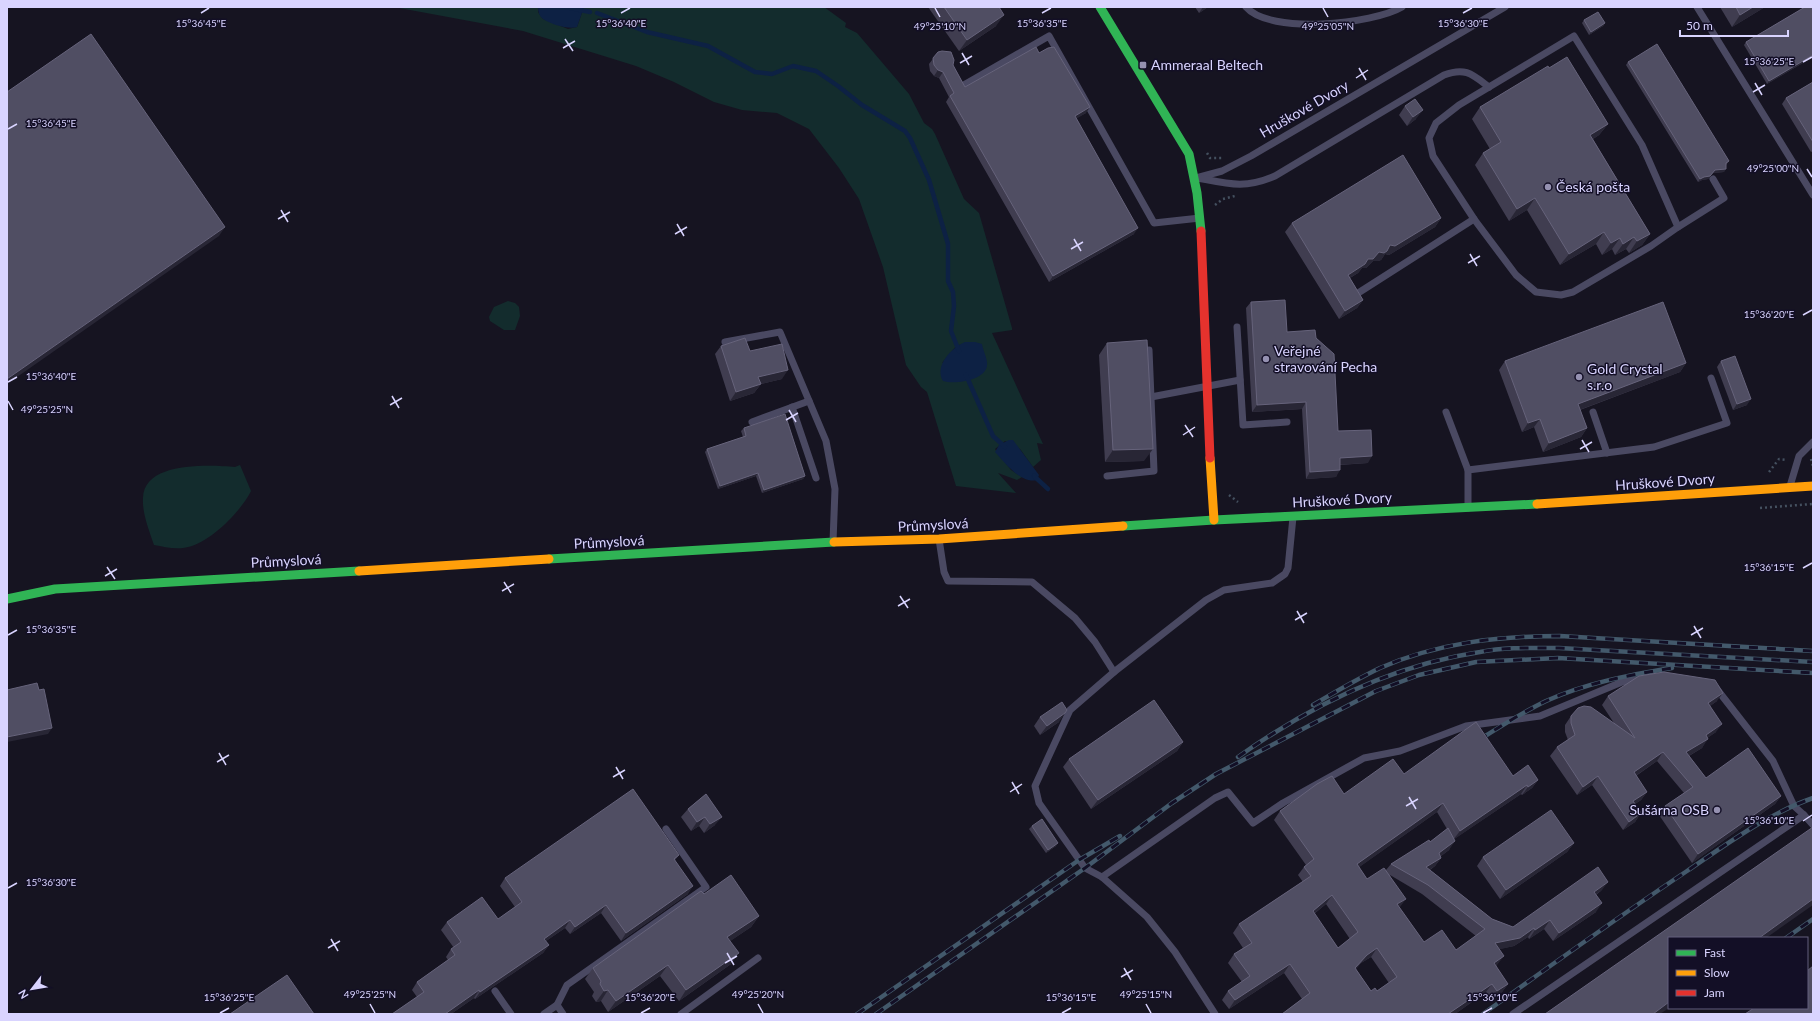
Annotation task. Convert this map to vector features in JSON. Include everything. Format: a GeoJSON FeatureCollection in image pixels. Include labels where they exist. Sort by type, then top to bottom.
{"type":"FeatureCollection","features":[{"type":"Feature","properties":{"kind":"street"},"geometry":{"type":"LineString","coordinates":[[1100,7],[1189,154],[1196,178],[1200,218],[1206,387],[1214,520]]}},
{"type":"Feature","properties":{"kind":"street","name":"Hruškové Dvory"},"geometry":{"type":"LineString","coordinates":[[1214,520],[1468,508],[1813,486]]}},
{"type":"Feature","properties":{"kind":"street","name":"Průmyslová"},"geometry":{"type":"LineString","coordinates":[[7,599],[55,589],[833,542],[939,539],[1214,520]]}},
{"type":"Feature","properties":{"kind":"lane"},"geometry":{"type":"LineString","coordinates":[[1246,7],[1251,12],[1264,19],[1293,24],[1342,22],[1377,18],[1402,7]]}},
{"type":"Feature","properties":{"kind":"lane","name":"Hruškové Dvory"},"geometry":{"type":"LineString","coordinates":[[1196,178],[1228,168],[1257,152],[1505,7]]}},
{"type":"Feature","properties":{"kind":"lane"},"geometry":{"type":"LineString","coordinates":[[1697,7],[1813,195]]}},
{"type":"Feature","properties":{"kind":"lane"},"geometry":{"type":"LineString","coordinates":[[962,86],[1049,36],[1154,223],[1200,218]]}},
{"type":"Feature","properties":{"kind":"lane"},"geometry":{"type":"LineString","coordinates":[[1678,227],[1642,145],[1574,36],[1459,105],[1436,123],[1429,138],[1434,156],[1474,219],[1516,275],[1536,292],[1561,295],[1573,292],[1651,246],[1724,198],[1713,179]]}},
{"type":"Feature","properties":{"kind":"lane"},"geometry":{"type":"LineString","coordinates":[[1196,178],[1239,185],[1260,182],[1275,176],[1444,75],[1455,71],[1466,71],[1489,87]]}},
{"type":"Feature","properties":{"kind":"lane"},"geometry":{"type":"LineString","coordinates":[[1806,184],[1813,180]]}},
{"type":"Feature","properties":{"kind":"lane"},"geometry":{"type":"LineString","coordinates":[[1355,295],[1474,219]]}},
{"type":"Feature","properties":{"kind":"lane"},"geometry":{"type":"LineString","coordinates":[[1237,327],[1243,425],[1288,422]]}},
{"type":"Feature","properties":{"kind":"lane"},"geometry":{"type":"LineString","coordinates":[[725,342],[780,332],[826,441],[835,489],[833,542]]}},
{"type":"Feature","properties":{"kind":"lane"},"geometry":{"type":"LineString","coordinates":[[1107,476],[1154,471],[1148,350]]}},
{"type":"Feature","properties":{"kind":"lane"},"geometry":{"type":"LineString","coordinates":[[1468,470],[1654,447],[1727,423],[1711,378]]}},
{"type":"Feature","properties":{"kind":"lane"},"geometry":{"type":"LineString","coordinates":[[1151,397],[1240,380]]}},
{"type":"Feature","properties":{"kind":"lane"},"geometry":{"type":"LineString","coordinates":[[752,422],[809,401]]}},
{"type":"Feature","properties":{"kind":"lane"},"geometry":{"type":"LineString","coordinates":[[792,407],[816,478]]}},
{"type":"Feature","properties":{"kind":"lane"},"geometry":{"type":"LineString","coordinates":[[1446,412],[1468,470],[1468,508]]}},
{"type":"Feature","properties":{"kind":"lane"},"geometry":{"type":"LineString","coordinates":[[1593,412],[1607,453]]}},
{"type":"Feature","properties":{"kind":"lane"},"geometry":{"type":"LineString","coordinates":[[1789,488],[1799,456],[1813,442]]}},
{"type":"Feature","properties":{"kind":"lane"},"geometry":{"type":"LineString","coordinates":[[1215,1014],[1175,952],[1147,917],[1102,877],[1085,868],[1039,803],[1035,786],[1070,710],[1114,672],[1206,600],[1224,590],[1272,583],[1285,574],[1288,568],[1293,516]]}},
{"type":"Feature","properties":{"kind":"lane"},"geometry":{"type":"LineString","coordinates":[[939,539],[944,572],[948,581],[1032,582],[1075,618],[1095,642],[1114,672]]}},
{"type":"Feature","properties":{"kind":"lane"},"geometry":{"type":"LineString","coordinates":[[1102,877],[1215,798],[1228,792],[1253,823],[1283,803],[1364,758],[1400,752],[1466,726],[1540,716],[1622,682],[1651,677]]}},
{"type":"Feature","properties":{"kind":"lane"},"geometry":{"type":"LineString","coordinates":[[1710,682],[1773,761],[1794,806],[1813,825]]}},
{"type":"Feature","properties":{"kind":"lane"},"geometry":{"type":"LineString","coordinates":[[1513,1014],[1804,815]]}},
{"type":"Feature","properties":{"kind":"lane"},"geometry":{"type":"LineString","coordinates":[[544,1014],[557,1005],[567,985],[706,887],[666,829]]}},
{"type":"Feature","properties":{"kind":"lane"},"geometry":{"type":"LineString","coordinates":[[681,1014],[758,958]]}},
{"type":"Feature","properties":{"kind":"lane"},"geometry":{"type":"LineString","coordinates":[[495,991],[511,1014]]}},
{"type":"Feature","properties":{"kind":"lane"},"geometry":{"type":"LineString","coordinates":[[557,1005],[563,1014]]}},
{"type":"Feature","properties":{"kind":"path"},"geometry":{"type":"LineString","coordinates":[[1205,151],[1210,158],[1225,158],[1228,168]]}},
{"type":"Feature","properties":{"kind":"path"},"geometry":{"type":"LineString","coordinates":[[1215,210],[1216,203],[1236,196],[1232,184]]}},
{"type":"Feature","properties":{"kind":"path"},"geometry":{"type":"LineString","coordinates":[[1765,474],[1772,470],[1779,459],[1811,461]]}},
{"type":"Feature","properties":{"kind":"path"},"geometry":{"type":"LineString","coordinates":[[1226,492],[1235,501],[1244,504]]}},
{"type":"Feature","properties":{"kind":"green space"},"geometry":{"type":"Polygon","coordinates":[[[394,7],[538,7],[538,12],[543,19],[568,29],[577,27],[584,7],[824,7],[846,23],[845,27],[857,33],[909,94],[924,123],[932,129],[935,134],[964,199],[979,213],[1012,328],[1012,330],[992,333],[1043,444],[1037,443],[1041,460],[1033,467],[1020,449],[1005,441],[995,449],[1011,470],[1022,477],[1017,480],[998,473],[1016,493],[956,486],[927,392],[921,387],[906,365],[883,267],[859,199],[839,168],[809,129],[777,113],[742,110],[714,102],[674,82],[636,66],[523,31],[394,7]],[[982,344],[957,345],[942,363],[982,344]]]}},
{"type":"Feature","properties":{"kind":"green space"},"geometry":{"type":"Polygon","coordinates":[[[508,301],[515,303],[519,307],[520,316],[515,330],[504,330],[490,321],[489,317],[494,307],[508,301]]]}},
{"type":"Feature","properties":{"kind":"green space"},"geometry":{"type":"Polygon","coordinates":[[[240,465],[251,491],[233,516],[224,525],[206,539],[188,547],[175,548],[154,545],[145,516],[143,498],[146,486],[154,477],[166,471],[180,468],[195,466],[235,467],[240,465]]]}},
{"type":"Feature","properties":{"kind":"water"},"geometry":{"type":"Polygon","coordinates":[[[538,7],[584,7],[577,27],[569,28],[555,25],[546,21],[540,15],[538,7]]]}},
{"type":"Feature","properties":{"kind":"water"},"geometry":{"type":"Polygon","coordinates":[[[965,342],[982,344],[987,363],[985,371],[975,378],[962,382],[943,381],[941,369],[945,358],[954,349],[965,342]]]}},
{"type":"Feature","properties":{"kind":"water"},"geometry":{"type":"Polygon","coordinates":[[[1009,440],[1013,440],[1039,475],[1037,480],[1025,479],[1019,476],[1008,467],[995,452],[999,445],[1009,440]]]}},
{"type":"Feature","properties":{"kind":"building"},"geometry":{"type":"Polygon","coordinates":[[[944,7],[999,7],[1004,15],[967,40],[944,7]]]}},
{"type":"Feature","properties":{"kind":"building"},"geometry":{"type":"Polygon","coordinates":[[[1736,7],[1753,7],[1740,15],[1736,7]]]}},
{"type":"Feature","properties":{"kind":"building"},"geometry":{"type":"Polygon","coordinates":[[[1805,7],[1813,7],[1813,55],[1769,81],[1746,42],[1805,7]]]}},
{"type":"Feature","properties":{"kind":"building"},"geometry":{"type":"Polygon","coordinates":[[[1598,12],[1605,23],[1591,32],[1584,20],[1598,12]]]}},
{"type":"Feature","properties":{"kind":"building"},"geometry":{"type":"Polygon","coordinates":[[[91,34],[225,227],[7,379],[7,92],[91,34]]]}},
{"type":"Feature","properties":{"kind":"building"},"geometry":{"type":"Polygon","coordinates":[[[1657,44],[1729,161],[1726,163],[1726,169],[1715,170],[1710,176],[1700,179],[1628,62],[1657,44]]]}},
{"type":"Feature","properties":{"kind":"building"},"geometry":{"type":"Polygon","coordinates":[[[1036,47],[1039,53],[1048,48],[1054,47],[1090,107],[1075,116],[1138,228],[1053,276],[950,96],[954,93],[943,72],[938,70],[934,65],[933,58],[938,52],[951,52],[954,60],[953,65],[965,87],[1036,47]]]}},
{"type":"Feature","properties":{"kind":"building","name":"Česká pošta"},"geometry":{"type":"Polygon","coordinates":[[[1567,57],[1608,124],[1590,135],[1650,234],[1637,241],[1634,237],[1623,244],[1620,238],[1611,243],[1604,232],[1569,254],[1535,198],[1517,209],[1483,153],[1501,142],[1480,107],[1548,66],[1549,68],[1567,57]]]}},
{"type":"Feature","properties":{"kind":"building"},"geometry":{"type":"Polygon","coordinates":[[[1813,82],[1813,142],[1786,98],[1813,82]]]}},
{"type":"Feature","properties":{"kind":"building"},"geometry":{"type":"Polygon","coordinates":[[[1415,99],[1423,110],[1413,117],[1405,106],[1415,99]]]}},
{"type":"Feature","properties":{"kind":"building"},"geometry":{"type":"Polygon","coordinates":[[[1403,155],[1441,218],[1395,246],[1390,245],[1387,251],[1384,253],[1379,252],[1373,259],[1368,259],[1365,264],[1348,275],[1363,300],[1345,311],[1292,223],[1403,155]]]}},
{"type":"Feature","properties":{"kind":"building"},"geometry":{"type":"Polygon","coordinates":[[[1285,300],[1287,332],[1315,330],[1316,338],[1334,354],[1338,431],[1371,430],[1372,456],[1340,458],[1340,470],[1310,472],[1306,402],[1257,405],[1251,302],[1285,300]]]}},
{"type":"Feature","properties":{"kind":"building"},"geometry":{"type":"Polygon","coordinates":[[[1663,302],[1686,363],[1578,404],[1587,428],[1549,443],[1540,419],[1528,423],[1505,361],[1663,302]]]}},
{"type":"Feature","properties":{"kind":"building"},"geometry":{"type":"Polygon","coordinates":[[[745,338],[750,351],[782,344],[788,370],[758,377],[761,384],[736,392],[721,346],[745,338]]]}},
{"type":"Feature","properties":{"kind":"building"},"geometry":{"type":"Polygon","coordinates":[[[1147,340],[1153,449],[1113,450],[1107,343],[1147,340]]]}},
{"type":"Feature","properties":{"kind":"building"},"geometry":{"type":"Polygon","coordinates":[[[1735,356],[1751,399],[1737,404],[1721,361],[1735,356]]]}},
{"type":"Feature","properties":{"kind":"building"},"geometry":{"type":"Polygon","coordinates":[[[785,414],[805,476],[764,490],[758,473],[720,486],[707,449],[746,436],[744,428],[785,414]]]}},
{"type":"Feature","properties":{"kind":"building"},"geometry":{"type":"Polygon","coordinates":[[[1664,672],[1715,680],[1723,693],[1708,703],[1722,724],[1706,735],[1708,739],[1686,752],[1706,778],[1748,748],[1781,796],[1698,854],[1665,806],[1693,787],[1663,752],[1634,772],[1647,792],[1633,801],[1641,813],[1629,822],[1598,776],[1583,787],[1557,747],[1575,735],[1571,723],[1571,716],[1578,708],[1584,706],[1591,707],[1635,738],[1608,696],[1639,676],[1664,672]]]}},
{"type":"Feature","properties":{"kind":"building"},"geometry":{"type":"Polygon","coordinates":[[[37,683],[39,690],[44,689],[52,728],[7,737],[7,690],[37,683]]]}},
{"type":"Feature","properties":{"kind":"building"},"geometry":{"type":"Polygon","coordinates":[[[1154,700],[1183,742],[1098,800],[1069,759],[1154,700]]]}},
{"type":"Feature","properties":{"kind":"building"},"geometry":{"type":"Polygon","coordinates":[[[1062,702],[1067,710],[1047,726],[1040,717],[1062,702]]]}},
{"type":"Feature","properties":{"kind":"building"},"geometry":{"type":"Polygon","coordinates":[[[1476,722],[1513,776],[1528,765],[1538,780],[1528,787],[1527,785],[1460,831],[1443,803],[1357,864],[1367,879],[1384,868],[1406,899],[1397,904],[1424,942],[1442,930],[1456,950],[1485,929],[1428,885],[1391,864],[1429,840],[1430,842],[1448,828],[1455,841],[1439,853],[1441,858],[1426,867],[1492,919],[1513,927],[1598,867],[1608,882],[1594,892],[1602,903],[1559,933],[1550,920],[1535,930],[1534,928],[1520,938],[1495,943],[1504,956],[1494,963],[1508,984],[1497,991],[1492,984],[1448,1014],[1282,1014],[1310,993],[1290,964],[1235,1000],[1228,991],[1250,976],[1234,954],[1252,943],[1239,924],[1311,876],[1304,867],[1314,859],[1280,811],[1317,784],[1332,776],[1344,794],[1393,759],[1404,774],[1476,722]],[[1332,895],[1313,911],[1338,948],[1358,932],[1332,895]],[[1377,948],[1367,955],[1355,968],[1371,991],[1375,988],[1377,991],[1397,977],[1377,948]]]}},
{"type":"Feature","properties":{"kind":"building"},"geometry":{"type":"Polygon","coordinates":[[[633,789],[679,855],[674,859],[693,886],[626,933],[606,905],[575,927],[570,920],[544,939],[549,945],[480,992],[479,990],[445,1014],[392,1014],[424,992],[417,982],[455,955],[451,949],[461,942],[447,922],[482,897],[498,919],[522,902],[505,878],[633,789]]]}},
{"type":"Feature","properties":{"kind":"building"},"geometry":{"type":"Polygon","coordinates":[[[706,794],[722,817],[710,824],[705,817],[697,822],[688,809],[706,794]]]}},
{"type":"Feature","properties":{"kind":"building"},"geometry":{"type":"Polygon","coordinates":[[[1551,810],[1574,843],[1506,890],[1483,857],[1551,810]]]}},
{"type":"Feature","properties":{"kind":"building"},"geometry":{"type":"Polygon","coordinates":[[[1042,819],[1058,843],[1048,850],[1032,826],[1042,819]]]}},
{"type":"Feature","properties":{"kind":"building"},"geometry":{"type":"Polygon","coordinates":[[[1813,827],[1813,899],[1760,937],[1668,937],[1668,1003],[1653,1014],[1545,1014],[1813,827]]]}},
{"type":"Feature","properties":{"kind":"building"},"geometry":{"type":"Polygon","coordinates":[[[731,875],[759,916],[727,937],[739,953],[686,990],[668,965],[616,1001],[608,990],[604,991],[600,984],[601,981],[593,968],[701,891],[704,894],[731,875]]]}},
{"type":"Feature","properties":{"kind":"building"},"geometry":{"type":"Polygon","coordinates":[[[1813,966],[1813,1014],[1745,1014],[1752,1009],[1808,1009],[1808,970],[1813,966]]]}},
{"type":"Feature","properties":{"kind":"building"},"geometry":{"type":"Polygon","coordinates":[[[287,975],[314,1014],[230,1014],[287,975]]]}},
{"type":"Feature","properties":{"kind":"waterway"},"geometry":{"type":"LineString","coordinates":[[566,7],[590,12]]}},
{"type":"Feature","properties":{"kind":"waterway"},"geometry":{"type":"LineString","coordinates":[[597,13],[647,32],[708,46],[755,72],[772,74],[793,66],[816,71],[862,105],[905,131],[910,138],[929,180],[948,244],[948,281],[953,292],[954,306],[951,331],[959,351]]}},
{"type":"Feature","properties":{"kind":"waterway"},"geometry":{"type":"LineString","coordinates":[[966,375],[993,436],[1005,447]]}},
{"type":"Feature","properties":{"kind":"waterway"},"geometry":{"type":"LineString","coordinates":[[1034,476],[1048,489]]}},
{"type":"Feature","properties":{"kind":"railway"},"geometry":{"type":"LineString","coordinates":[[1313,705],[1371,672],[1402,659],[1423,652],[1446,647],[1514,637],[1560,636],[1813,651]]}},
{"type":"Feature","properties":{"kind":"railway"},"geometry":{"type":"LineString","coordinates":[[1238,757],[1294,721],[1353,690],[1384,677],[1416,667],[1448,658],[1490,650],[1559,648],[1813,662]]}},
{"type":"Feature","properties":{"kind":"railway"},"geometry":{"type":"LineString","coordinates":[[876,1014],[1085,868],[1172,803],[1216,774],[1376,691],[1419,675],[1476,662],[1558,658],[1813,673]]}},
{"type":"Feature","properties":{"kind":"railway"},"geometry":{"type":"LineString","coordinates":[[1479,740],[1504,724],[1546,701],[1577,689],[1608,680],[1672,668]]}},
{"type":"Feature","properties":{"kind":"railway"},"geometry":{"type":"LineString","coordinates":[[1483,1014],[1661,888],[1732,840],[1780,812],[1813,798]]}},
{"type":"Feature","properties":{"kind":"railway"},"geometry":{"type":"LineString","coordinates":[[857,1014],[1079,860],[1120,836]]}},
{"type":"Feature","properties":{"kind":"railway"},"geometry":{"type":"LineString","coordinates":[[1787,937],[1813,919]]}},
{"type":"Feature","properties":{"kind":"traffic: fast"},"geometry":{"type":"LineString","coordinates":[[1100,7],[1189,154],[1197,193],[1201,231]]}},
{"type":"Feature","properties":{"kind":"traffic: fast"},"geometry":{"type":"LineString","coordinates":[[1123,526],[1537,504]]}},
{"type":"Feature","properties":{"kind":"traffic: fast"},"geometry":{"type":"LineString","coordinates":[[549,559],[834,542]]}},
{"type":"Feature","properties":{"kind":"traffic: fast"},"geometry":{"type":"LineString","coordinates":[[7,599],[55,589],[359,571]]}},
{"type":"Feature","properties":{"kind":"traffic: slow"},"geometry":{"type":"LineString","coordinates":[[1210,458],[1214,520]]}},
{"type":"Feature","properties":{"kind":"traffic: slow"},"geometry":{"type":"LineString","coordinates":[[1537,504],[1813,486]]}},
{"type":"Feature","properties":{"kind":"traffic: slow"},"geometry":{"type":"LineString","coordinates":[[834,542],[939,539],[1123,526]]}},
{"type":"Feature","properties":{"kind":"traffic: slow"},"geometry":{"type":"LineString","coordinates":[[359,571],[549,559]]}},
{"type":"Feature","properties":{"kind":"traffic: jam"},"geometry":{"type":"LineString","coordinates":[[1201,231],[1210,458]]}},
{"type":"Feature","properties":{"kind":"place","name":"Ammeraal Beltech"},"geometry":{"type":"Point","coordinates":[1143,65]}},
{"type":"Feature","properties":{"kind":"place","name":"Česká pošta"},"geometry":{"type":"Point","coordinates":[1548,187]}},
{"type":"Feature","properties":{"kind":"place","name":"Veřejné stravování Pecha"},"geometry":{"type":"Point","coordinates":[1266,359]}},
{"type":"Feature","properties":{"kind":"place","name":"Gold Crystal s.r.o"},"geometry":{"type":"Point","coordinates":[1579,377]}},
{"type":"Feature","properties":{"kind":"place","name":"Sušárna OSB"},"geometry":{"type":"Point","coordinates":[1717,810]}}]}
